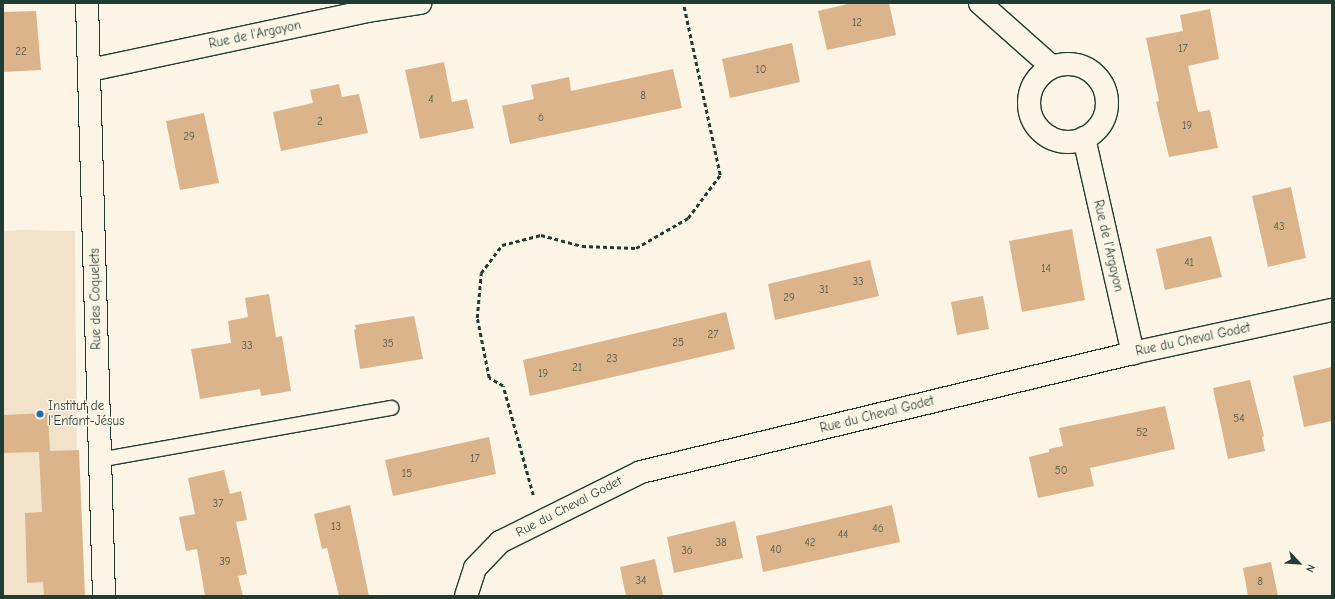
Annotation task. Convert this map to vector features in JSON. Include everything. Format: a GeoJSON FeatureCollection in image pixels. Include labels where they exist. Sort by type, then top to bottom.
{"type":"FeatureCollection","features":[{"type":"Feature","properties":{"kind":"street","name":"Rue des Coquelets"},"geometry":{"type":"LineString","coordinates":[[87,3],[104,596]]}},
{"type":"Feature","properties":{"kind":"street","name":"Rue de l'Argayon"},"geometry":{"type":"LineString","coordinates":[[90,70],[368,11],[420,3]]}},
{"type":"Feature","properties":{"kind":"street"},"geometry":{"type":"LineString","coordinates":[[980,3],[1052,67]]}},
{"type":"Feature","properties":{"kind":"street"},"geometry":{"type":"LineString","coordinates":[[1071,64],[1084,67],[1100,81],[1106,94],[1107,107],[1103,120],[1095,131],[1084,138],[1064,142],[1051,138],[1037,127],[1031,115],[1029,102],[1033,86],[1041,75],[1052,67],[1071,64]]}},
{"type":"Feature","properties":{"kind":"street","name":"Rue de l'Argayon"},"geometry":{"type":"LineString","coordinates":[[1084,138],[1133,353]]}},
{"type":"Feature","properties":{"kind":"street","name":"Rue du Cheval Godet"},"geometry":{"type":"LineString","coordinates":[[466,596],[475,568],[500,542],[641,472],[1133,353],[1332,310]]}},
{"type":"Feature","properties":{"kind":"lane"},"geometry":{"type":"LineString","coordinates":[[99,460],[391,408]]}},
{"type":"Feature","properties":{"kind":"path"},"geometry":{"type":"LineString","coordinates":[[540,522],[503,386],[489,378],[477,318],[481,274],[502,245],[540,235],[582,246],[636,248],[688,218],[720,175],[683,3]]}},
{"type":"Feature","properties":{"kind":"shaded area","name":"Institut de l'Enfant-Jésus"},"geometry":{"type":"Polygon","coordinates":[[[3,231],[75,231],[78,596],[3,596],[3,231]]]}},
{"type":"Feature","properties":{"kind":"building"},"geometry":{"type":"Polygon","coordinates":[[[852,3],[889,3],[896,35],[827,50],[818,11],[852,3]]]}},
{"type":"Feature","properties":{"kind":"building"},"geometry":{"type":"Polygon","coordinates":[[[1210,9],[1219,59],[1188,66],[1198,112],[1210,110],[1218,148],[1169,157],[1156,102],[1159,101],[1146,38],[1183,31],[1180,15],[1210,9]]]}},
{"type":"Feature","properties":{"kind":"building"},"geometry":{"type":"Polygon","coordinates":[[[36,11],[41,70],[3,72],[3,12],[36,11]]]}},
{"type":"Feature","properties":{"kind":"building"},"geometry":{"type":"Polygon","coordinates":[[[792,43],[800,82],[730,98],[722,59],[792,43]]]}},
{"type":"Feature","properties":{"kind":"building"},"geometry":{"type":"Polygon","coordinates":[[[444,62],[452,102],[467,99],[474,128],[420,139],[405,70],[444,62]]]}},
{"type":"Feature","properties":{"kind":"building"},"geometry":{"type":"Polygon","coordinates":[[[673,69],[682,108],[510,144],[502,106],[534,99],[531,85],[569,77],[571,91],[673,69]]]}},
{"type":"Feature","properties":{"kind":"building"},"geometry":{"type":"Polygon","coordinates":[[[339,84],[342,97],[359,94],[368,133],[281,151],[273,112],[313,103],[310,90],[339,84]]]}},
{"type":"Feature","properties":{"kind":"building"},"geometry":{"type":"Polygon","coordinates":[[[204,113],[219,183],[180,190],[166,121],[204,113]]]}},
{"type":"Feature","properties":{"kind":"building"},"geometry":{"type":"Polygon","coordinates":[[[1291,187],[1306,258],[1268,267],[1252,196],[1291,187]]]}},
{"type":"Feature","properties":{"kind":"building"},"geometry":{"type":"Polygon","coordinates":[[[1072,229],[1085,300],[1022,312],[1009,241],[1072,229]]]}},
{"type":"Feature","properties":{"kind":"building"},"geometry":{"type":"Polygon","coordinates":[[[1211,236],[1222,277],[1165,290],[1156,249],[1211,236]]]}},
{"type":"Feature","properties":{"kind":"building"},"geometry":{"type":"Polygon","coordinates":[[[870,260],[879,296],[775,320],[768,284],[870,260]]]}},
{"type":"Feature","properties":{"kind":"building"},"geometry":{"type":"Polygon","coordinates":[[[269,294],[276,337],[282,336],[291,391],[261,396],[260,389],[200,399],[191,349],[231,343],[228,321],[248,317],[245,298],[269,294]]]}},
{"type":"Feature","properties":{"kind":"building"},"geometry":{"type":"Polygon","coordinates":[[[983,296],[989,329],[957,335],[951,302],[983,296]]]}},
{"type":"Feature","properties":{"kind":"building"},"geometry":{"type":"Polygon","coordinates":[[[726,312],[735,349],[530,396],[523,360],[726,312]]]}},
{"type":"Feature","properties":{"kind":"building"},"geometry":{"type":"Polygon","coordinates":[[[414,316],[423,359],[360,369],[354,330],[356,329],[355,325],[414,316]]]}},
{"type":"Feature","properties":{"kind":"building"},"geometry":{"type":"Polygon","coordinates":[[[1332,367],[1332,421],[1304,427],[1293,376],[1332,367]]]}},
{"type":"Feature","properties":{"kind":"building"},"geometry":{"type":"Polygon","coordinates":[[[1250,380],[1264,436],[1262,437],[1265,451],[1228,459],[1213,388],[1250,380]]]}},
{"type":"Feature","properties":{"kind":"building"},"geometry":{"type":"Polygon","coordinates":[[[1165,406],[1175,449],[1090,468],[1094,486],[1038,498],[1029,457],[1049,452],[1049,449],[1063,446],[1059,428],[1165,406]]]}},
{"type":"Feature","properties":{"kind":"building"},"geometry":{"type":"Polygon","coordinates":[[[48,413],[50,451],[79,450],[85,596],[44,596],[43,582],[27,583],[25,513],[42,512],[39,452],[3,453],[3,415],[48,413]]]}},
{"type":"Feature","properties":{"kind":"building"},"geometry":{"type":"Polygon","coordinates":[[[489,437],[496,474],[393,496],[385,460],[489,437]]]}},
{"type":"Feature","properties":{"kind":"building"},"geometry":{"type":"Polygon","coordinates":[[[224,470],[230,494],[241,491],[247,520],[236,522],[247,574],[238,576],[243,596],[205,596],[197,549],[186,551],[179,517],[195,514],[188,478],[224,470]]]}},
{"type":"Feature","properties":{"kind":"building"},"geometry":{"type":"Polygon","coordinates":[[[350,505],[369,596],[339,596],[327,548],[322,549],[314,514],[350,505]]]}},
{"type":"Feature","properties":{"kind":"building"},"geometry":{"type":"Polygon","coordinates":[[[892,505],[900,542],[763,572],[756,536],[892,505]]]}},
{"type":"Feature","properties":{"kind":"building"},"geometry":{"type":"Polygon","coordinates":[[[735,521],[743,558],[674,573],[667,537],[735,521]]]}},
{"type":"Feature","properties":{"kind":"building"},"geometry":{"type":"Polygon","coordinates":[[[655,559],[663,596],[626,596],[620,567],[655,559]]]}},
{"type":"Feature","properties":{"kind":"building"},"geometry":{"type":"Polygon","coordinates":[[[1271,562],[1278,596],[1248,596],[1243,568],[1271,562]]]}},
{"type":"Feature","properties":{"kind":"place","name":"Institut de l'Enfant-Jésus"},"geometry":{"type":"Point","coordinates":[40,414]}}]}
